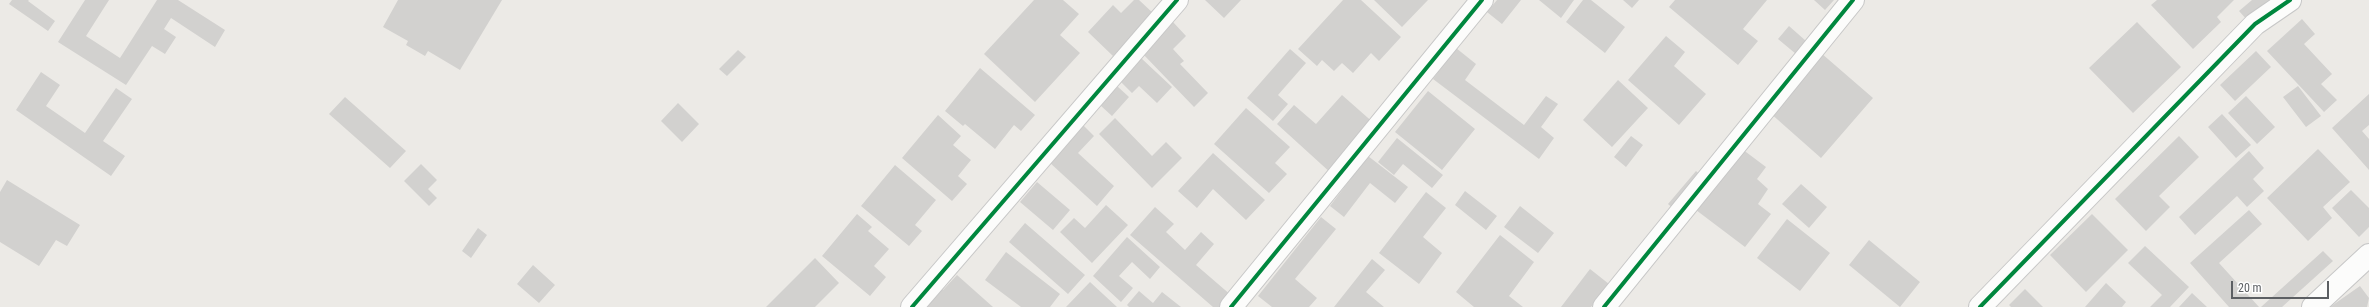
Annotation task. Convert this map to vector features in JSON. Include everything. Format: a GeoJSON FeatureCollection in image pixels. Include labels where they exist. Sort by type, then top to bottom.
{"type":"FeatureCollection","features":[{"type":"Feature","properties":{"kind":"street"},"geometry":{"type":"LineString","coordinates":[[912,307],[1177,0]]}},
{"type":"Feature","properties":{"kind":"street"},"geometry":{"type":"LineString","coordinates":[[1231,307],[1482,0]]}},
{"type":"Feature","properties":{"kind":"street"},"geometry":{"type":"LineString","coordinates":[[1604,307],[1853,0]]}},
{"type":"Feature","properties":{"kind":"street"},"geometry":{"type":"LineString","coordinates":[[1980,307],[2255,24],[2290,0]]}},
{"type":"Feature","properties":{"kind":"street"},"geometry":{"type":"LineString","coordinates":[[2313,307],[2369,255]]}},
{"type":"Feature","properties":{"kind":"building"},"geometry":{"type":"Polygon","coordinates":[[[12,0],[29,0],[28,1],[55,21],[48,31],[9,4],[12,0]]]}},
{"type":"Feature","properties":{"kind":"building"},"geometry":{"type":"Polygon","coordinates":[[[85,0],[109,0],[86,36],[120,58],[157,0],[178,0],[225,30],[215,47],[171,18],[164,29],[176,37],[165,54],[152,46],[126,85],[58,42],[85,0]]]}},
{"type":"Feature","properties":{"kind":"building"},"geometry":{"type":"Polygon","coordinates":[[[398,0],[502,0],[460,70],[428,51],[425,56],[406,45],[408,41],[383,27],[398,0]]]}},
{"type":"Feature","properties":{"kind":"building"},"geometry":{"type":"Polygon","coordinates":[[[1034,0],[1063,0],[1079,14],[1060,35],[1080,53],[1035,102],[984,54],[1034,0]]]}},
{"type":"Feature","properties":{"kind":"building"},"geometry":{"type":"Polygon","coordinates":[[[1134,0],[1139,0],[1154,14],[1113,56],[1088,32],[1113,5],[1121,13],[1134,0]]]}},
{"type":"Feature","properties":{"kind":"building"},"geometry":{"type":"Polygon","coordinates":[[[1205,0],[1241,0],[1224,18],[1205,0]]]}},
{"type":"Feature","properties":{"kind":"building"},"geometry":{"type":"Polygon","coordinates":[[[1343,0],[1361,0],[1401,37],[1379,61],[1371,53],[1353,73],[1342,63],[1334,71],[1322,60],[1317,66],[1298,49],[1343,0]]]}},
{"type":"Feature","properties":{"kind":"building"},"geometry":{"type":"Polygon","coordinates":[[[1374,0],[1428,0],[1402,27],[1374,0]]]}},
{"type":"Feature","properties":{"kind":"building"},"geometry":{"type":"Polygon","coordinates":[[[1497,0],[1521,0],[1502,24],[1487,12],[1497,0]]]}},
{"type":"Feature","properties":{"kind":"building"},"geometry":{"type":"Polygon","coordinates":[[[1539,0],[1574,0],[1561,18],[1539,0]]]}},
{"type":"Feature","properties":{"kind":"building"},"geometry":{"type":"Polygon","coordinates":[[[1583,0],[1591,0],[1625,27],[1605,53],[1566,22],[1583,0]]]}},
{"type":"Feature","properties":{"kind":"building"},"geometry":{"type":"Polygon","coordinates":[[[1623,0],[1639,0],[1632,8],[1623,0]]]}},
{"type":"Feature","properties":{"kind":"building"},"geometry":{"type":"Polygon","coordinates":[[[1675,0],[1767,0],[1743,29],[1758,41],[1738,65],[1669,7],[1675,0]]]}},
{"type":"Feature","properties":{"kind":"building"},"geometry":{"type":"Polygon","coordinates":[[[1814,0],[1834,0],[1825,10],[1814,0]]]}},
{"type":"Feature","properties":{"kind":"building"},"geometry":{"type":"Polygon","coordinates":[[[2157,0],[2234,0],[2217,17],[2221,22],[2193,49],[2151,5],[2157,0]]]}},
{"type":"Feature","properties":{"kind":"building"},"geometry":{"type":"Polygon","coordinates":[[[2252,0],[2270,0],[2272,2],[2248,21],[2239,11],[2252,0]]]}},
{"type":"Feature","properties":{"kind":"building"},"geometry":{"type":"Polygon","coordinates":[[[2302,19],[2315,34],[2304,44],[2332,74],[2321,84],[2337,100],[2324,112],[2267,51],[2302,19]]]}},
{"type":"Feature","properties":{"kind":"building"},"geometry":{"type":"Polygon","coordinates":[[[1173,22],[1186,36],[1173,49],[1184,61],[1180,64],[1208,93],[1194,107],[1142,53],[1173,22]]]}},
{"type":"Feature","properties":{"kind":"building"},"geometry":{"type":"Polygon","coordinates":[[[2137,22],[2181,67],[2133,113],[2089,68],[2137,22]]]}},
{"type":"Feature","properties":{"kind":"building"},"geometry":{"type":"Polygon","coordinates":[[[1789,26],[1806,41],[1796,54],[1778,39],[1789,26]]]}},
{"type":"Feature","properties":{"kind":"building"},"geometry":{"type":"Polygon","coordinates":[[[1666,36],[1685,52],[1674,66],[1706,94],[1679,125],[1628,80],[1666,36]]]}},
{"type":"Feature","properties":{"kind":"building"},"geometry":{"type":"Polygon","coordinates":[[[1456,48],[1476,64],[1465,80],[1524,125],[1546,96],[1558,104],[1541,127],[1554,138],[1539,159],[1433,79],[1456,48]]]}},
{"type":"Feature","properties":{"kind":"building"},"geometry":{"type":"Polygon","coordinates":[[[1290,49],[1306,63],[1278,95],[1288,104],[1273,121],[1247,98],[1290,49]]]}},
{"type":"Feature","properties":{"kind":"building"},"geometry":{"type":"Polygon","coordinates":[[[738,50],[746,57],[727,76],[719,69],[738,50]]]}},
{"type":"Feature","properties":{"kind":"building"},"geometry":{"type":"Polygon","coordinates":[[[2256,51],[2271,67],[2235,101],[2220,85],[2256,51]]]}},
{"type":"Feature","properties":{"kind":"building"},"geometry":{"type":"Polygon","coordinates":[[[1821,53],[1873,98],[1821,158],[1769,112],[1821,53]]]}},
{"type":"Feature","properties":{"kind":"building"},"geometry":{"type":"Polygon","coordinates":[[[1141,58],[1172,87],[1157,103],[1139,86],[1132,93],[1120,81],[1141,58]]]}},
{"type":"Feature","properties":{"kind":"building"},"geometry":{"type":"Polygon","coordinates":[[[980,68],[1035,115],[1021,131],[1014,125],[995,149],[965,124],[963,126],[945,111],[980,68]]]}},
{"type":"Feature","properties":{"kind":"building"},"geometry":{"type":"Polygon","coordinates":[[[41,72],[60,85],[46,106],[85,133],[116,88],[132,99],[103,141],[125,156],[111,176],[16,110],[41,72]]]}},
{"type":"Feature","properties":{"kind":"building"},"geometry":{"type":"Polygon","coordinates":[[[1618,80],[1648,108],[1612,147],[1583,120],[1618,80]]]}},
{"type":"Feature","properties":{"kind":"building"},"geometry":{"type":"Polygon","coordinates":[[[1117,86],[1129,97],[1112,116],[1100,105],[1117,86]]]}},
{"type":"Feature","properties":{"kind":"building"},"geometry":{"type":"Polygon","coordinates":[[[2298,86],[2321,116],[2306,127],[2283,97],[2298,86]]]}},
{"type":"Feature","properties":{"kind":"building"},"geometry":{"type":"Polygon","coordinates":[[[1428,91],[1475,129],[1442,170],[1395,132],[1428,91]]]}},
{"type":"Feature","properties":{"kind":"building"},"geometry":{"type":"Polygon","coordinates":[[[2369,94],[2369,125],[2362,131],[2369,139],[2369,170],[2332,128],[2369,94]]]}},
{"type":"Feature","properties":{"kind":"building"},"geometry":{"type":"Polygon","coordinates":[[[1342,95],[1376,125],[1332,174],[1277,124],[1294,105],[1316,124],[1342,95]]]}},
{"type":"Feature","properties":{"kind":"building"},"geometry":{"type":"Polygon","coordinates":[[[2246,96],[2275,127],[2257,144],[2228,113],[2246,96]]]}},
{"type":"Feature","properties":{"kind":"building"},"geometry":{"type":"Polygon","coordinates":[[[345,97],[406,151],[390,168],[329,114],[345,97]]]}},
{"type":"Feature","properties":{"kind":"building"},"geometry":{"type":"Polygon","coordinates":[[[678,103],[699,124],[682,142],[661,121],[678,103]]]}},
{"type":"Feature","properties":{"kind":"building"},"geometry":{"type":"Polygon","coordinates":[[[1246,108],[1290,147],[1275,163],[1287,174],[1269,193],[1214,144],[1246,108]]]}},
{"type":"Feature","properties":{"kind":"building"},"geometry":{"type":"Polygon","coordinates":[[[2222,114],[2251,145],[2236,158],[2208,127],[2222,114]]]}},
{"type":"Feature","properties":{"kind":"building"},"geometry":{"type":"Polygon","coordinates":[[[938,115],[961,136],[953,145],[971,160],[958,176],[967,184],[952,201],[902,158],[938,115]]]}},
{"type":"Feature","properties":{"kind":"building"},"geometry":{"type":"Polygon","coordinates":[[[1115,118],[1152,156],[1166,142],[1182,158],[1152,188],[1099,134],[1115,118]]]}},
{"type":"Feature","properties":{"kind":"building"},"geometry":{"type":"Polygon","coordinates":[[[1083,125],[1094,136],[1078,153],[1114,186],[1097,206],[1049,162],[1083,125]]]}},
{"type":"Feature","properties":{"kind":"building"},"geometry":{"type":"Polygon","coordinates":[[[1631,136],[1643,145],[1626,167],[1614,157],[1631,136]]]}},
{"type":"Feature","properties":{"kind":"building"},"geometry":{"type":"Polygon","coordinates":[[[2179,136],[2199,157],[2159,196],[2170,207],[2146,231],[2115,199],[2179,136]]]}},
{"type":"Feature","properties":{"kind":"building"},"geometry":{"type":"Polygon","coordinates":[[[1397,138],[1443,175],[1432,188],[1403,164],[1394,175],[1378,162],[1397,138]]]}},
{"type":"Feature","properties":{"kind":"building"},"geometry":{"type":"Polygon","coordinates":[[[1742,149],[1766,167],[1757,179],[1768,189],[1758,204],[1771,214],[1745,247],[1696,210],[1742,149]]]}},
{"type":"Feature","properties":{"kind":"building"},"geometry":{"type":"Polygon","coordinates":[[[2318,149],[2350,182],[2323,207],[2332,218],[2308,241],[2267,198],[2318,149]]]}},
{"type":"Feature","properties":{"kind":"building"},"geometry":{"type":"Polygon","coordinates":[[[2249,151],[2264,168],[2253,179],[2264,191],[2247,207],[2237,196],[2195,235],[2179,217],[2249,151]]]}},
{"type":"Feature","properties":{"kind":"building"},"geometry":{"type":"Polygon","coordinates":[[[1213,153],[1265,200],[1246,220],[1213,189],[1197,208],[1178,191],[1213,153]]]}},
{"type":"Feature","properties":{"kind":"building"},"geometry":{"type":"Polygon","coordinates":[[[1368,156],[1408,187],[1395,203],[1370,183],[1344,217],[1330,206],[1368,156]]]}},
{"type":"Feature","properties":{"kind":"building"},"geometry":{"type":"Polygon","coordinates":[[[421,164],[437,180],[428,189],[437,198],[429,206],[404,181],[421,164]]]}},
{"type":"Feature","properties":{"kind":"building"},"geometry":{"type":"Polygon","coordinates":[[[895,165],[936,200],[915,225],[922,231],[909,246],[861,206],[895,165]]]}},
{"type":"Feature","properties":{"kind":"building"},"geometry":{"type":"Polygon","coordinates":[[[1696,171],[1704,178],[1676,211],[1668,204],[1696,171]]]}},
{"type":"Feature","properties":{"kind":"building"},"geometry":{"type":"Polygon","coordinates":[[[7,180],[80,225],[67,246],[56,240],[39,266],[0,242],[0,192],[7,180]]]}},
{"type":"Feature","properties":{"kind":"building"},"geometry":{"type":"Polygon","coordinates":[[[1037,182],[1070,210],[1053,230],[1020,202],[1037,182]]]}},
{"type":"Feature","properties":{"kind":"building"},"geometry":{"type":"Polygon","coordinates":[[[1801,184],[1827,207],[1809,228],[1782,204],[1801,184]]]}},
{"type":"Feature","properties":{"kind":"building"},"geometry":{"type":"Polygon","coordinates":[[[2351,190],[2369,208],[2369,227],[2359,237],[2332,208],[2351,190]]]}},
{"type":"Feature","properties":{"kind":"building"},"geometry":{"type":"Polygon","coordinates":[[[1465,191],[1497,216],[1486,230],[1455,205],[1465,191]]]}},
{"type":"Feature","properties":{"kind":"building"},"geometry":{"type":"Polygon","coordinates":[[[1426,192],[1446,208],[1423,237],[1442,253],[1419,284],[1379,253],[1426,192]]]}},
{"type":"Feature","properties":{"kind":"building"},"geometry":{"type":"Polygon","coordinates":[[[1106,205],[1128,225],[1092,263],[1060,232],[1074,218],[1085,228],[1106,205]]]}},
{"type":"Feature","properties":{"kind":"building"},"geometry":{"type":"Polygon","coordinates":[[[1520,206],[1554,233],[1538,253],[1504,227],[1520,206]]]}},
{"type":"Feature","properties":{"kind":"building"},"geometry":{"type":"Polygon","coordinates":[[[1155,207],[1174,224],[1166,232],[1185,250],[1201,232],[1214,244],[1196,265],[1232,296],[1223,307],[1213,307],[1130,235],[1155,207]]]}},
{"type":"Feature","properties":{"kind":"building"},"geometry":{"type":"Polygon","coordinates":[[[2249,210],[2262,224],[2219,263],[2259,307],[2229,307],[2190,263],[2249,210]]]}},
{"type":"Feature","properties":{"kind":"building"},"geometry":{"type":"Polygon","coordinates":[[[857,214],[872,227],[868,231],[889,249],[874,266],[886,277],[870,296],[822,256],[857,214]]]}},
{"type":"Feature","properties":{"kind":"building"},"geometry":{"type":"Polygon","coordinates":[[[2092,214],[2128,250],[2086,292],[2050,255],[2092,214]]]}},
{"type":"Feature","properties":{"kind":"building"},"geometry":{"type":"Polygon","coordinates":[[[1321,217],[1336,229],[1295,279],[1317,298],[1309,307],[1272,307],[1258,296],[1321,217]]]}},
{"type":"Feature","properties":{"kind":"building"},"geometry":{"type":"Polygon","coordinates":[[[1787,219],[1830,253],[1800,291],[1757,258],[1787,219]]]}},
{"type":"Feature","properties":{"kind":"building"},"geometry":{"type":"Polygon","coordinates":[[[1025,223],[1085,275],[1068,294],[1009,242],[1025,223]]]}},
{"type":"Feature","properties":{"kind":"building"},"geometry":{"type":"Polygon","coordinates":[[[478,228],[487,235],[471,258],[462,251],[478,228]]]}},
{"type":"Feature","properties":{"kind":"building"},"geometry":{"type":"Polygon","coordinates":[[[1500,235],[1534,262],[1509,296],[1523,307],[1474,307],[1456,292],[1500,235]]]}},
{"type":"Feature","properties":{"kind":"building"},"geometry":{"type":"Polygon","coordinates":[[[1127,237],[1160,267],[1150,279],[1132,262],[1119,276],[1133,288],[1121,302],[1093,276],[1127,237]]]}},
{"type":"Feature","properties":{"kind":"building"},"geometry":{"type":"Polygon","coordinates":[[[1869,240],[1920,282],[1900,307],[1849,265],[1869,240]]]}},
{"type":"Feature","properties":{"kind":"building"},"geometry":{"type":"Polygon","coordinates":[[[2145,246],[2189,287],[2170,307],[2150,307],[2162,295],[2128,263],[2145,246]]]}},
{"type":"Feature","properties":{"kind":"building"},"geometry":{"type":"Polygon","coordinates":[[[2323,251],[2333,261],[2282,307],[2261,307],[2323,251]]]}},
{"type":"Feature","properties":{"kind":"building"},"geometry":{"type":"Polygon","coordinates":[[[1006,252],[1060,294],[1050,307],[1021,307],[985,280],[1006,252]]]}},
{"type":"Feature","properties":{"kind":"building"},"geometry":{"type":"Polygon","coordinates":[[[815,258],[839,283],[815,307],[766,307],[815,258]]]}},
{"type":"Feature","properties":{"kind":"building"},"geometry":{"type":"Polygon","coordinates":[[[1372,259],[1385,270],[1366,292],[1384,307],[1334,307],[1372,259]]]}},
{"type":"Feature","properties":{"kind":"building"},"geometry":{"type":"Polygon","coordinates":[[[533,265],[555,285],[539,303],[517,284],[533,265]]]}},
{"type":"Feature","properties":{"kind":"building"},"geometry":{"type":"Polygon","coordinates":[[[1590,269],[1609,284],[1591,307],[1561,307],[1590,269]]]}},
{"type":"Feature","properties":{"kind":"building"},"geometry":{"type":"Polygon","coordinates":[[[957,275],[993,307],[920,307],[938,286],[943,290],[957,275]]]}},
{"type":"Feature","properties":{"kind":"building"},"geometry":{"type":"Polygon","coordinates":[[[1090,282],[1117,307],[1066,307],[1090,282]]]}},
{"type":"Feature","properties":{"kind":"building"},"geometry":{"type":"Polygon","coordinates":[[[2106,283],[2126,302],[2122,307],[2085,307],[2106,283]]]}},
{"type":"Feature","properties":{"kind":"building"},"geometry":{"type":"Polygon","coordinates":[[[2360,286],[2369,298],[2367,307],[2330,307],[2360,286]]]}},
{"type":"Feature","properties":{"kind":"building"},"geometry":{"type":"Polygon","coordinates":[[[2025,289],[2043,307],[2011,307],[2009,305],[2025,289]]]}},
{"type":"Feature","properties":{"kind":"building"},"geometry":{"type":"Polygon","coordinates":[[[1139,291],[1153,303],[1162,292],[1181,307],[1129,307],[1127,305],[1139,291]]]}},
{"type":"Feature","properties":{"kind":"building"},"geometry":{"type":"Polygon","coordinates":[[[2192,293],[2207,307],[2179,307],[2192,293]]]}},
{"type":"Feature","properties":{"kind":"cycle path"},"geometry":{"type":"LineString","coordinates":[[912,307],[1177,0]]}},
{"type":"Feature","properties":{"kind":"cycle path"},"geometry":{"type":"LineString","coordinates":[[1231,307],[1482,0]]}},
{"type":"Feature","properties":{"kind":"cycle path"},"geometry":{"type":"LineString","coordinates":[[1604,307],[1853,0]]}},
{"type":"Feature","properties":{"kind":"cycle path"},"geometry":{"type":"LineString","coordinates":[[1980,307],[2255,24],[2290,0]]}}]}
